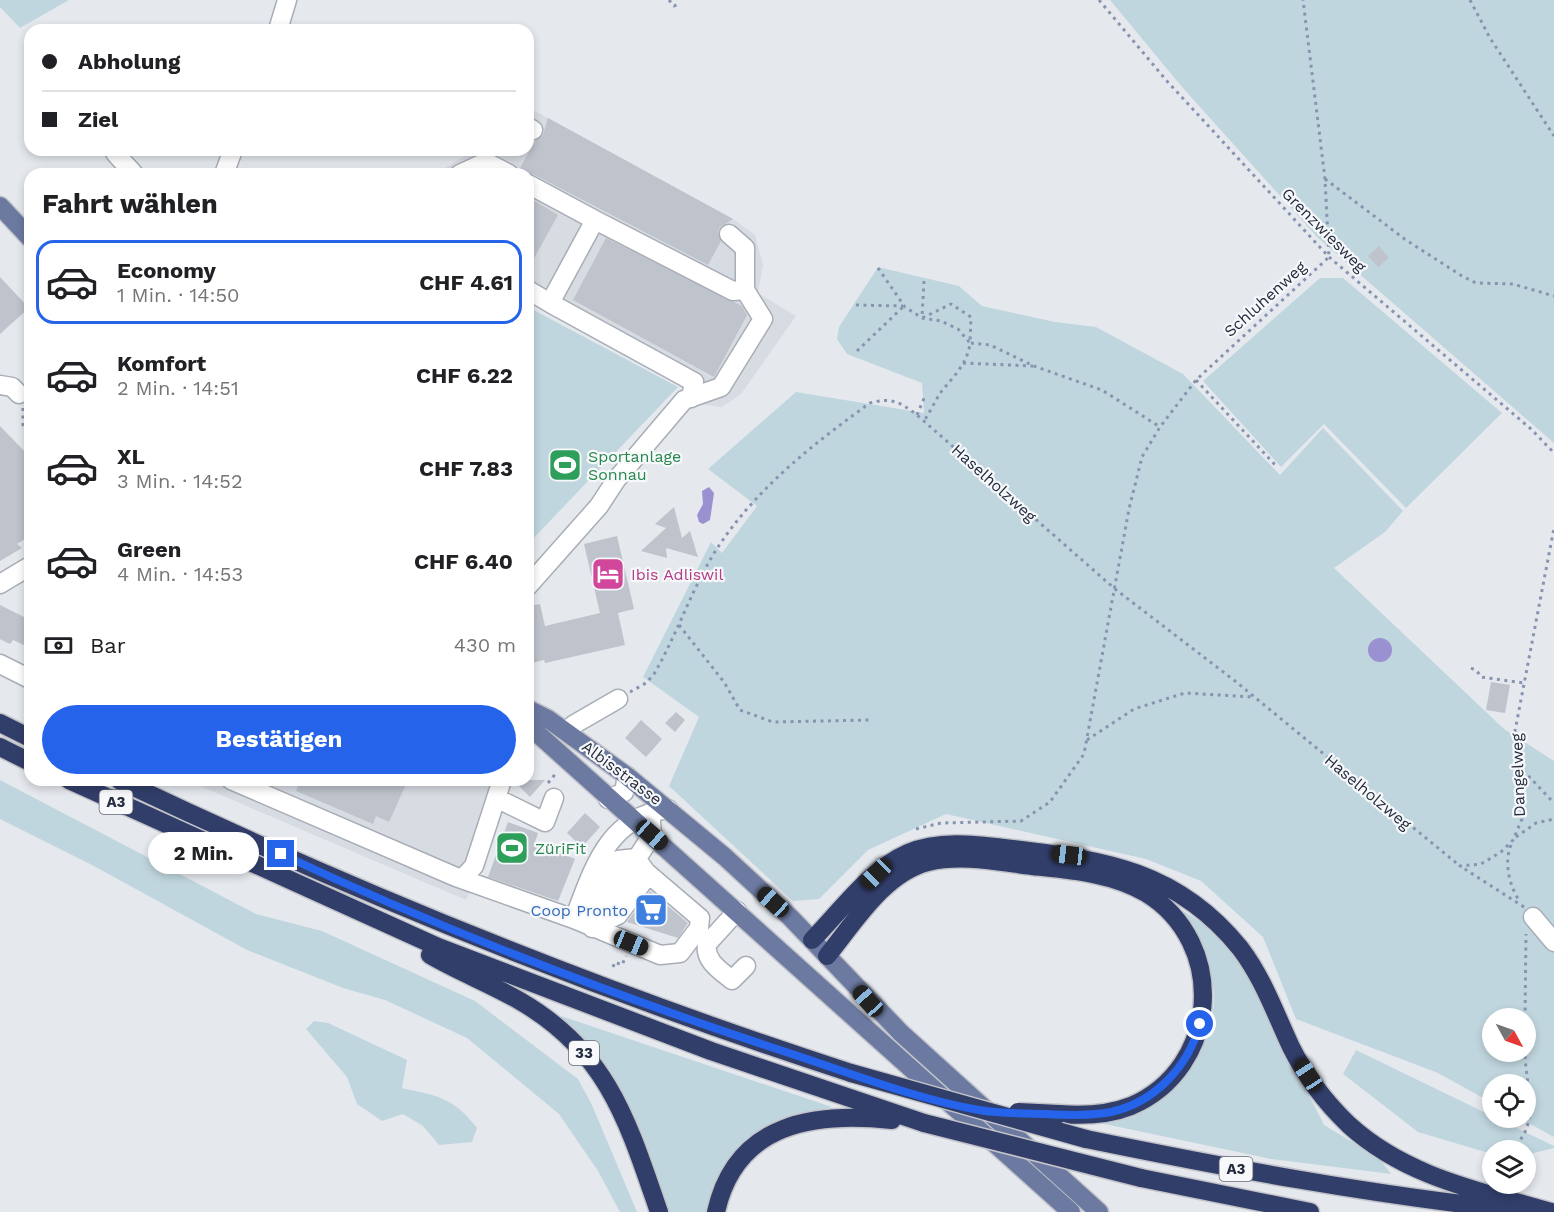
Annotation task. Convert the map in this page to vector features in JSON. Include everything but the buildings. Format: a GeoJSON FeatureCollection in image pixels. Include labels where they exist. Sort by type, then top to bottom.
{"type":"FeatureCollection","features":[{"type":"Feature","properties":{"kind":"highway"},"geometry":{"type":"LineString","coordinates":[[0,723],[24,735]]}},
{"type":"Feature","properties":{"kind":"highway"},"geometry":{"type":"LineString","coordinates":[[0,747],[24,759]]}},
{"type":"Feature","properties":{"kind":"highway","name":"A3"},"geometry":{"type":"LineString","coordinates":[[82,786],[375,920],[614,1016],[899,1117],[1141,1178],[1310,1212]]}},
{"type":"Feature","properties":{"kind":"highway","name":"A3"},"geometry":{"type":"LineString","coordinates":[[132,786],[325,874],[544,966],[739,1037],[851,1073],[1086,1139],[1288,1177],[1532,1212]]}},
{"type":"Feature","properties":{"kind":"highway"},"geometry":{"type":"LineString","coordinates":[[812,940],[884,868],[917,849],[949,844],[973,845],[1102,861],[1135,872],[1170,889],[1201,910],[1225,932],[1256,973],[1293,1049],[1317,1088],[1340,1116],[1370,1142],[1393,1158],[1430,1176],[1551,1212]]}},
{"type":"Feature","properties":{"kind":"highway"},"geometry":{"type":"LineString","coordinates":[[827,956],[892,881],[928,862],[972,860],[1075,871],[1116,880],[1151,897],[1182,926],[1198,958],[1204,999],[1195,1041],[1173,1075],[1137,1102],[1103,1113],[981,1111]]}},
{"type":"Feature","properties":{"kind":"highway","name":"33"},"geometry":{"type":"LineString","coordinates":[[375,920],[436,958],[520,1000],[578,1046],[601,1074],[624,1114],[659,1212]]}},
{"type":"Feature","properties":{"kind":"highway"},"geometry":{"type":"LineString","coordinates":[[716,1212],[723,1188],[737,1165],[756,1145],[779,1130],[804,1121],[834,1116],[899,1117]]}},
{"type":"Feature","properties":{"kind":"main road"},"geometry":{"type":"LineString","coordinates":[[0,206],[24,232]]}},
{"type":"Feature","properties":{"kind":"main road","name":"Albisstrasse"},"geometry":{"type":"LineString","coordinates":[[534,712],[568,727],[627,776],[656,804],[733,865],[812,940],[901,1033],[1099,1212]]}},
{"type":"Feature","properties":{"kind":"main road","name":"Albisstrasse"},"geometry":{"type":"LineString","coordinates":[[534,731],[608,799],[737,910],[1071,1212]]}},
{"type":"Feature","properties":{"kind":"main road"},"geometry":{"type":"LineString","coordinates":[[797,965],[812,940]]}},
{"type":"Feature","properties":{"kind":"main road"},"geometry":{"type":"LineString","coordinates":[[797,965],[827,956]]}},
{"type":"Feature","properties":{"kind":"street"},"geometry":{"type":"LineString","coordinates":[[280,24],[288,0]]}},
{"type":"Feature","properties":{"kind":"street"},"geometry":{"type":"LineString","coordinates":[[118,156],[129,168]]}},
{"type":"Feature","properties":{"kind":"street"},"geometry":{"type":"LineString","coordinates":[[470,168],[490,156],[502,168]]}},
{"type":"Feature","properties":{"kind":"street"},"geometry":{"type":"LineString","coordinates":[[534,187],[733,291],[745,290]]}},
{"type":"Feature","properties":{"kind":"street"},"geometry":{"type":"LineString","coordinates":[[550,303],[595,220]]}},
{"type":"Feature","properties":{"kind":"street"},"geometry":{"type":"LineString","coordinates":[[534,579],[599,506],[616,480],[684,400],[721,387],[763,319],[745,290],[745,248],[729,234]]}},
{"type":"Feature","properties":{"kind":"street"},"geometry":{"type":"LineString","coordinates":[[534,294],[694,382],[691,398]]}},
{"type":"Feature","properties":{"kind":"street"},"geometry":{"type":"LineString","coordinates":[[0,385],[12,387],[19,394]]}},
{"type":"Feature","properties":{"kind":"street"},"geometry":{"type":"LineString","coordinates":[[0,584],[24,570]]}},
{"type":"Feature","properties":{"kind":"street"},"geometry":{"type":"LineString","coordinates":[[0,664],[24,675]]}},
{"type":"Feature","properties":{"kind":"street"},"geometry":{"type":"LineString","coordinates":[[568,727],[618,699]]}},
{"type":"Feature","properties":{"kind":"street"},"geometry":{"type":"LineString","coordinates":[[548,719],[549,746]]}},
{"type":"Feature","properties":{"kind":"street"},"geometry":{"type":"LineString","coordinates":[[608,799],[624,792],[627,776]]}},
{"type":"Feature","properties":{"kind":"street"},"geometry":{"type":"LineString","coordinates":[[245,786],[456,877],[574,919],[592,928],[660,955],[673,956],[686,948],[699,928],[700,918],[641,865],[618,860],[609,872],[592,909],[592,928]]}},
{"type":"Feature","properties":{"kind":"street"},"geometry":{"type":"LineString","coordinates":[[456,877],[467,875],[474,866],[500,786]]}},
{"type":"Feature","properties":{"kind":"street"},"geometry":{"type":"LineString","coordinates":[[496,798],[544,822],[549,793]]}},
{"type":"Feature","properties":{"kind":"street"},"geometry":{"type":"LineString","coordinates":[[574,919],[599,856],[633,820],[656,804]]}},
{"type":"Feature","properties":{"kind":"street"},"geometry":{"type":"LineString","coordinates":[[592,928],[618,915],[645,879],[641,865],[652,835],[656,804]]}},
{"type":"Feature","properties":{"kind":"street"},"geometry":{"type":"LineString","coordinates":[[737,910],[707,944],[706,950],[712,964],[732,980],[746,966]]}},
{"type":"Feature","properties":{"kind":"street"},"geometry":{"type":"LineString","coordinates":[[1529,923],[1554,942]]}},
{"type":"Feature","properties":{"kind":"path"},"geometry":{"type":"LineString","coordinates":[[669,0],[674,6],[678,4]]}},
{"type":"Feature","properties":{"kind":"path","name":"Grenzwiesweg"},"geometry":{"type":"LineString","coordinates":[[1100,0],[1166,80],[1329,257],[1531,429],[1554,453]]}},
{"type":"Feature","properties":{"kind":"path","name":"Schluhenweg"},"geometry":{"type":"LineString","coordinates":[[916,829],[941,823],[1021,821],[1050,802],[1084,754],[1130,509],[1142,457],[1160,428],[1196,380],[1329,257],[1325,178],[1303,0]]}},
{"type":"Feature","properties":{"kind":"path"},"geometry":{"type":"LineString","coordinates":[[1470,0],[1490,38],[1554,136]]}},
{"type":"Feature","properties":{"kind":"path"},"geometry":{"type":"LineString","coordinates":[[1325,178],[1390,229],[1462,276],[1476,283],[1513,284],[1554,296]]}},
{"type":"Feature","properties":{"kind":"path"},"geometry":{"type":"LineString","coordinates":[[878,268],[904,306],[922,318],[941,321],[958,329],[970,343],[990,345],[1034,366],[1102,390],[1160,428]]}},
{"type":"Feature","properties":{"kind":"path"},"geometry":{"type":"LineString","coordinates":[[922,318],[924,281]]}},
{"type":"Feature","properties":{"kind":"path"},"geometry":{"type":"LineString","coordinates":[[922,318],[951,304],[971,317],[969,352],[924,421]]}},
{"type":"Feature","properties":{"kind":"path"},"geometry":{"type":"LineString","coordinates":[[856,305],[904,306]]}},
{"type":"Feature","properties":{"kind":"path"},"geometry":{"type":"LineString","coordinates":[[857,351],[904,306]]}},
{"type":"Feature","properties":{"kind":"path"},"geometry":{"type":"LineString","coordinates":[[963,363],[1034,366]]}},
{"type":"Feature","properties":{"kind":"path"},"geometry":{"type":"LineString","coordinates":[[1196,380],[1277,467]]}},
{"type":"Feature","properties":{"kind":"path"},"geometry":{"type":"LineString","coordinates":[[917,415],[925,396]]}},
{"type":"Feature","properties":{"kind":"path","name":"Haselholzweg"},"geometry":{"type":"LineString","coordinates":[[618,699],[646,683],[654,674],[718,548],[742,515],[786,469],[870,403],[884,399],[905,406],[917,415],[1115,589],[1255,697],[1460,866]]}},
{"type":"Feature","properties":{"kind":"path","name":"Dangelweg"},"geometry":{"type":"LineString","coordinates":[[1460,866],[1481,864],[1491,859],[1513,840],[1521,819],[1515,731],[1554,528]]}},
{"type":"Feature","properties":{"kind":"path"},"geometry":{"type":"LineString","coordinates":[[679,625],[724,682],[740,710],[772,722],[871,720]]}},
{"type":"Feature","properties":{"kind":"path"},"geometry":{"type":"LineString","coordinates":[[1471,669],[1477,671],[1481,677],[1524,683]]}},
{"type":"Feature","properties":{"kind":"path"},"geometry":{"type":"LineString","coordinates":[[1087,740],[1134,709],[1185,693],[1255,697]]}},
{"type":"Feature","properties":{"kind":"path"},"geometry":{"type":"LineString","coordinates":[[1517,764],[1554,803]]}},
{"type":"Feature","properties":{"kind":"path"},"geometry":{"type":"LineString","coordinates":[[549,793],[559,771]]}},
{"type":"Feature","properties":{"kind":"path"},"geometry":{"type":"LineString","coordinates":[[1525,1008],[1529,923],[1509,873],[1508,856],[1513,840],[1536,823],[1554,819]]}},
{"type":"Feature","properties":{"kind":"path"},"geometry":{"type":"LineString","coordinates":[[1460,866],[1519,901]]}},
{"type":"Feature","properties":{"kind":"path"},"geometry":{"type":"LineString","coordinates":[[613,967],[615,962],[622,965]]}},
{"type":"Feature","properties":{"kind":"path"},"geometry":{"type":"LineString","coordinates":[[1521,1140],[1531,1116],[1526,1062]]}},
{"type":"Feature","properties":{"kind":"shaded area"},"geometry":{"type":"Polygon","coordinates":[[[0,0],[69,0],[20,28],[0,7],[0,0]]]}},
{"type":"Feature","properties":{"kind":"shaded area"},"geometry":{"type":"Polygon","coordinates":[[[1110,0],[1554,0],[1554,443],[1318,238],[1182,87],[1110,0]]]}},
{"type":"Feature","properties":{"kind":"shaded area"},"geometry":{"type":"Polygon","coordinates":[[[534,112],[733,219],[755,235],[763,265],[758,293],[796,316],[741,394],[722,407],[696,404],[678,394],[688,385],[534,304],[534,168],[446,168],[464,156],[534,156],[534,112]]]}},
{"type":"Feature","properties":{"kind":"shaded area"},"geometry":{"type":"Polygon","coordinates":[[[878,267],[959,286],[982,306],[1055,322],[1096,327],[1183,374],[1280,475],[1323,428],[1403,511],[1385,532],[1334,568],[1504,729],[1554,761],[1554,1137],[1536,1127],[1536,1074],[1482,1074],[1482,1097],[1438,1073],[1296,1019],[1263,937],[1201,881],[1146,859],[946,814],[868,850],[819,899],[793,901],[669,786],[699,717],[643,677],[711,542],[722,553],[757,506],[708,469],[796,392],[924,413],[922,383],[847,354],[837,339],[839,327],[878,267]]]}},
{"type":"Feature","properties":{"kind":"shaded area"},"geometry":{"type":"Polygon","coordinates":[[[1320,278],[1343,278],[1502,413],[1406,508],[1324,424],[1281,467],[1203,381],[1320,278]]]}},
{"type":"Feature","properties":{"kind":"shaded area","name":"Sportanlage Sonnau"},"geometry":{"type":"Polygon","coordinates":[[[534,310],[678,387],[534,538],[534,310]]]}},
{"type":"Feature","properties":{"kind":"shaded area"},"geometry":{"type":"Polygon","coordinates":[[[709,487],[714,493],[710,520],[703,524],[699,522],[697,515],[703,504],[702,491],[709,487]]]}},
{"type":"Feature","properties":{"kind":"shaded area"},"geometry":{"type":"Polygon","coordinates":[[[1380,638],[1385,639],[1391,645],[1391,655],[1385,661],[1380,662],[1375,661],[1369,655],[1368,650],[1369,645],[1375,639],[1380,638]]]}},
{"type":"Feature","properties":{"kind":"shaded area"},"geometry":{"type":"Polygon","coordinates":[[[0,780],[256,914],[322,931],[475,1001],[578,1079],[592,1105],[637,1212],[620,1212],[598,1171],[559,1114],[467,1038],[385,1000],[343,988],[247,950],[92,865],[0,819],[0,780]]]}},
{"type":"Feature","properties":{"kind":"shaded area"},"geometry":{"type":"Polygon","coordinates":[[[200,786],[506,786],[482,864],[466,900],[200,786]]]}},
{"type":"Feature","properties":{"kind":"shaded area"},"geometry":{"type":"Polygon","coordinates":[[[1180,909],[1212,929],[1245,967],[1324,1125],[1379,1158],[1391,1174],[1271,1159],[1095,1122],[1141,1105],[1167,1092],[1186,1074],[1202,1048],[1214,1006],[1213,982],[1202,949],[1180,909]]]}},
{"type":"Feature","properties":{"kind":"shaded area"},"geometry":{"type":"Polygon","coordinates":[[[561,1016],[832,1107],[784,1121],[752,1137],[729,1165],[708,1212],[665,1212],[644,1140],[620,1088],[561,1016]]]}},
{"type":"Feature","properties":{"kind":"shaded area"},"geometry":{"type":"Polygon","coordinates":[[[314,1021],[328,1023],[407,1060],[402,1088],[444,1099],[460,1110],[477,1128],[472,1142],[439,1145],[423,1126],[403,1114],[382,1121],[357,1104],[347,1077],[306,1029],[314,1021]]]}},
{"type":"Feature","properties":{"kind":"shaded area"},"geometry":{"type":"Polygon","coordinates":[[[1356,1050],[1482,1111],[1482,1128],[1517,1128],[1554,1148],[1536,1152],[1536,1140],[1482,1140],[1482,1151],[1418,1132],[1343,1074],[1356,1050]]]}},
{"type":"Feature","properties":{"kind":"place","name":"Sportanlage Sonnau"},"geometry":{"type":"Point","coordinates":[565,465]}},
{"type":"Feature","properties":{"kind":"place","name":"Ibis Adliswil"},"geometry":{"type":"Point","coordinates":[608,574]}},
{"type":"Feature","properties":{"kind":"place","name":"ZüriFit"},"geometry":{"type":"Point","coordinates":[512,848]}},
{"type":"Feature","properties":{"kind":"place","name":"Coop Pronto"},"geometry":{"type":"Point","coordinates":[651,910]}},
{"type":"Feature","properties":{"kind":"route"},"geometry":{"type":"LineString","coordinates":[[281,854],[496,947],[623,996],[851,1073],[981,1111],[1076,1115],[1103,1113],[1130,1106],[1153,1093],[1173,1075],[1192,1048],[1200,1024]]}}]}
